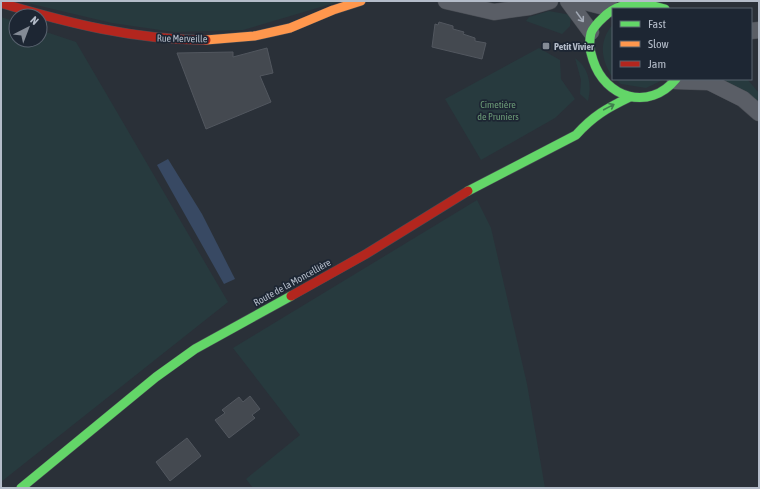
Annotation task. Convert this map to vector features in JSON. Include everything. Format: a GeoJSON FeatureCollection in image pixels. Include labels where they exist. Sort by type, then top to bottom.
{"type":"FeatureCollection","features":[{"type":"Feature","properties":{"kind":"street","name":"Rue Merveille"},"geometry":{"type":"LineString","coordinates":[[1,3],[61,21],[162,39],[205,39],[249,36],[290,28],[330,11],[361,1]]}},
{"type":"Feature","properties":{"kind":"street"},"geometry":{"type":"LineString","coordinates":[[446,1],[494,12],[529,7],[550,1]]}},
{"type":"Feature","properties":{"kind":"street"},"geometry":{"type":"LineString","coordinates":[[568,1],[591,32],[590,55],[598,76],[597,88]]}},
{"type":"Feature","properties":{"kind":"street"},"geometry":{"type":"LineString","coordinates":[[581,1],[612,9],[591,32]]}},
{"type":"Feature","properties":{"kind":"street"},"geometry":{"type":"LineString","coordinates":[[615,8],[637,1],[649,2],[663,8]]}},
{"type":"Feature","properties":{"kind":"street"},"geometry":{"type":"LineString","coordinates":[[598,76],[614,91],[630,97],[652,96],[670,87],[676,80],[704,80],[743,99],[759,113]]}},
{"type":"Feature","properties":{"kind":"street","name":"Route de la Moncellière"},"geometry":{"type":"LineString","coordinates":[[21,488],[156,377],[196,349],[366,254],[482,183],[576,135],[589,120],[606,109],[630,97]]}},
{"type":"Feature","properties":{"kind":"street","name":"Route de la Moncellière"},"geometry":{"type":"LineString","coordinates":[[589,120],[594,108]]}},
{"type":"Feature","properties":{"kind":"green space"},"geometry":{"type":"Polygon","coordinates":[[[19,1],[341,1],[243,30],[174,32],[112,23],[19,1]]]}},
{"type":"Feature","properties":{"kind":"green space"},"geometry":{"type":"Polygon","coordinates":[[[549,11],[571,15],[570,26],[562,34],[526,21],[529,17],[549,11]]]}},
{"type":"Feature","properties":{"kind":"green space"},"geometry":{"type":"Polygon","coordinates":[[[1,17],[8,19],[8,48],[48,48],[48,33],[76,42],[228,302],[1,482],[1,17]]]}},
{"type":"Feature","properties":{"kind":"green space"},"geometry":{"type":"Polygon","coordinates":[[[612,25],[612,76],[606,64],[603,51],[603,44],[612,25]]]}},
{"type":"Feature","properties":{"kind":"green space","name":"Cimetière de Pruniers"},"geometry":{"type":"Polygon","coordinates":[[[539,48],[560,60],[561,79],[575,99],[555,118],[481,160],[445,99],[539,48]]]}},
{"type":"Feature","properties":{"kind":"green space"},"geometry":{"type":"Polygon","coordinates":[[[575,58],[584,67],[588,77],[590,89],[588,101],[580,94],[581,80],[575,58]]]}},
{"type":"Feature","properties":{"kind":"green space"},"geometry":{"type":"Polygon","coordinates":[[[616,80],[663,80],[646,88],[621,84],[616,80]]]}},
{"type":"Feature","properties":{"kind":"green space"},"geometry":{"type":"Polygon","coordinates":[[[724,80],[748,80],[759,93],[759,105],[724,80]]]}},
{"type":"Feature","properties":{"kind":"green space"},"geometry":{"type":"Polygon","coordinates":[[[477,200],[491,228],[527,384],[545,488],[253,488],[246,479],[300,435],[233,348],[477,200]]]}},
{"type":"Feature","properties":{"kind":"water"},"geometry":{"type":"Polygon","coordinates":[[[168,159],[202,214],[235,279],[224,284],[157,165],[168,159]]]}},
{"type":"Feature","properties":{"kind":"building"},"geometry":{"type":"Polygon","coordinates":[[[439,22],[453,26],[453,29],[464,32],[463,34],[475,38],[475,41],[486,43],[482,59],[432,47],[435,24],[438,25],[439,22]]]}},
{"type":"Feature","properties":{"kind":"building"},"geometry":{"type":"Polygon","coordinates":[[[267,48],[273,73],[260,76],[271,102],[206,129],[177,53],[233,52],[233,57],[267,48]]]}},
{"type":"Feature","properties":{"kind":"building"},"geometry":{"type":"Polygon","coordinates":[[[250,396],[260,409],[252,415],[255,418],[229,438],[215,420],[225,413],[222,410],[239,397],[243,402],[250,396]]]}},
{"type":"Feature","properties":{"kind":"building"},"geometry":{"type":"Polygon","coordinates":[[[187,438],[201,456],[170,481],[156,462],[187,438]]]}},
{"type":"Feature","properties":{"kind":"traffic: fast"},"geometry":{"type":"LineString","coordinates":[[618,8],[621,6],[643,4],[661,8]]}},
{"type":"Feature","properties":{"kind":"traffic: fast"},"geometry":{"type":"LineString","coordinates":[[612,11],[607,14],[592,30],[590,39],[593,60],[599,73],[607,84],[617,91],[629,96],[641,98],[653,95],[665,89],[675,80]]}},
{"type":"Feature","properties":{"kind":"traffic: fast"},"geometry":{"type":"LineString","coordinates":[[468,191],[576,135],[601,113],[630,97]]}},
{"type":"Feature","properties":{"kind":"traffic: fast"},"geometry":{"type":"LineString","coordinates":[[21,488],[156,377],[195,349],[291,296]]}},
{"type":"Feature","properties":{"kind":"traffic: slow"},"geometry":{"type":"LineString","coordinates":[[206,40],[254,36],[290,28],[333,10],[361,1]]}},
{"type":"Feature","properties":{"kind":"traffic: jam"},"geometry":{"type":"LineString","coordinates":[[1,3],[51,17],[128,34],[206,40]]}},
{"type":"Feature","properties":{"kind":"traffic: jam"},"geometry":{"type":"LineString","coordinates":[[291,296],[366,254],[468,191]]}},
{"type":"Feature","properties":{"kind":"place","name":"Petit Vivier"},"geometry":{"type":"Point","coordinates":[546,46]}}]}
